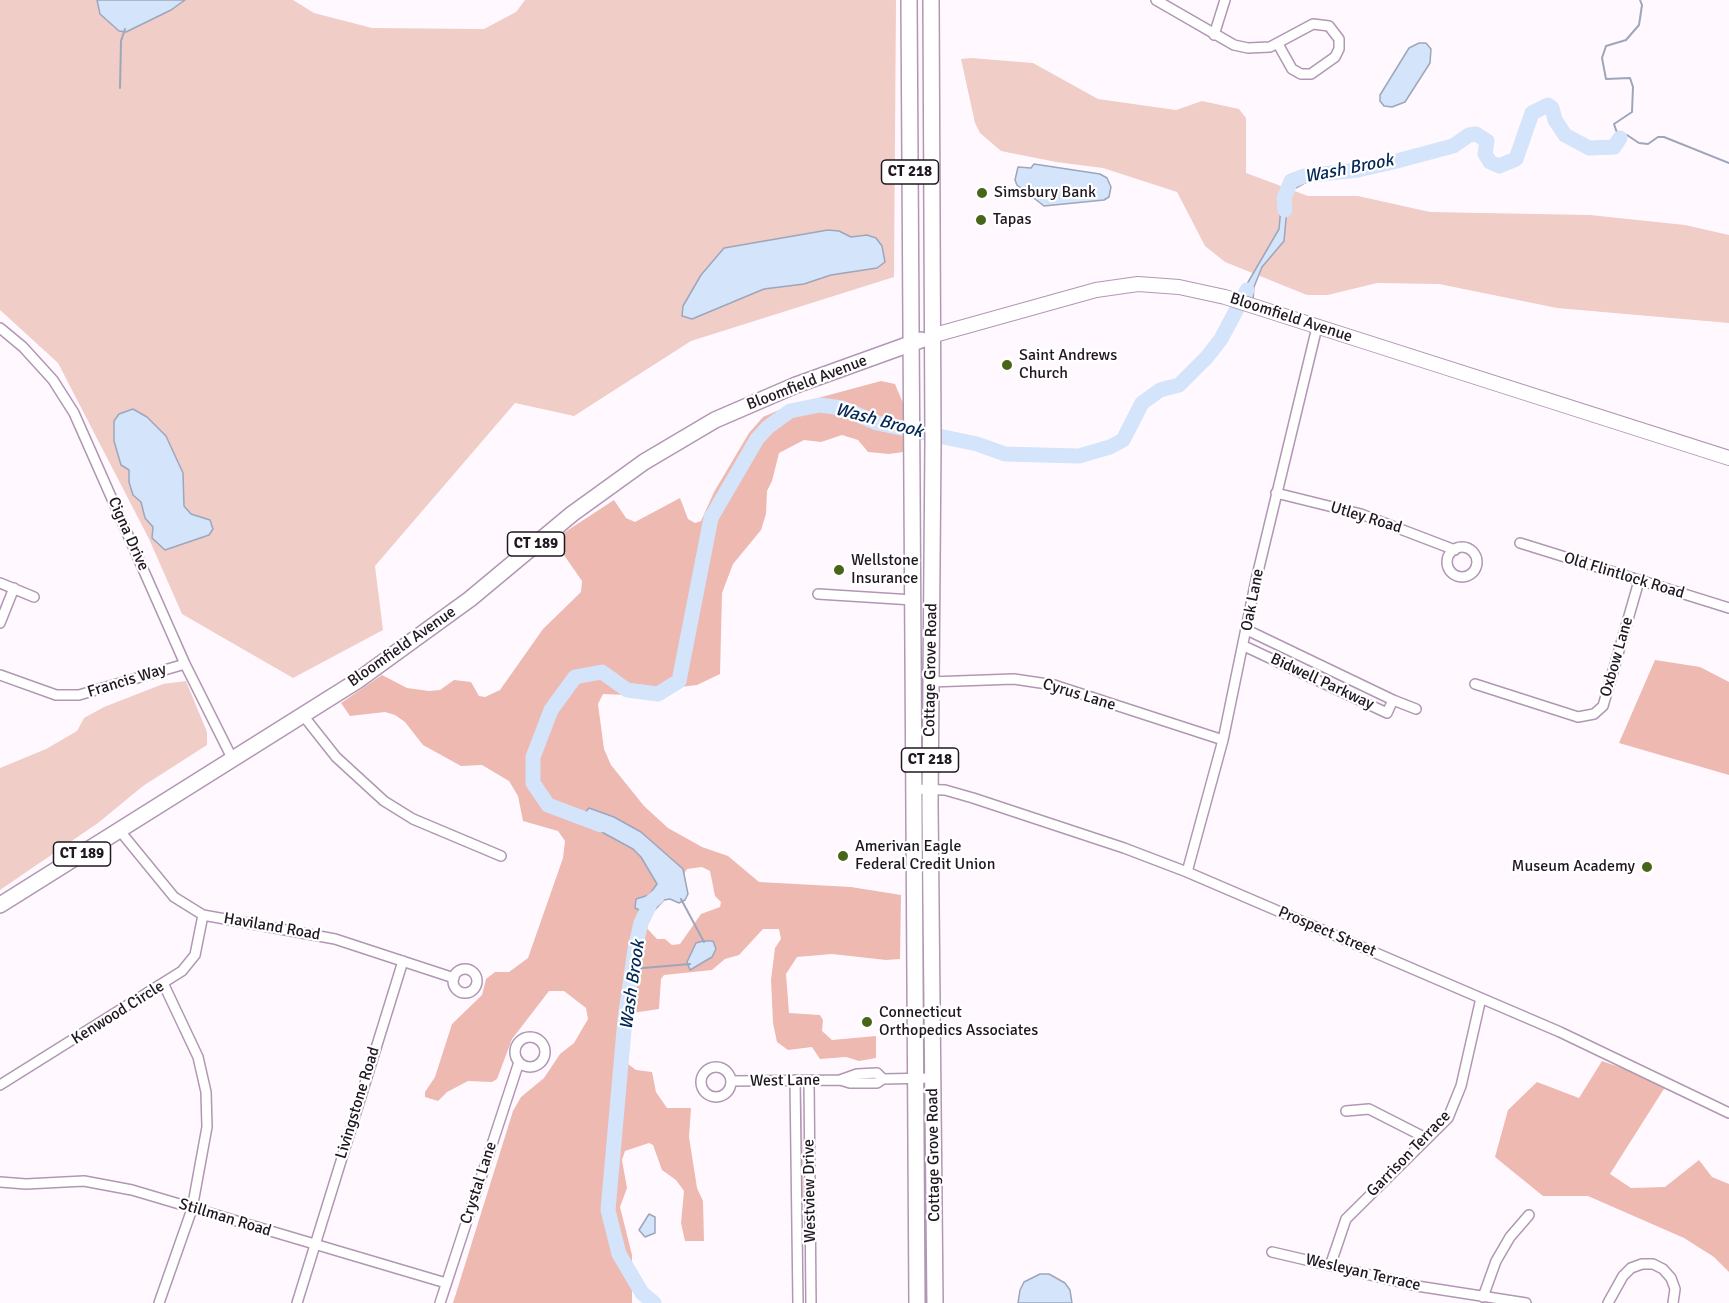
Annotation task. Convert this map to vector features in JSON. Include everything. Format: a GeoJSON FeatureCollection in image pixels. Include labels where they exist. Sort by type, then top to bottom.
{"type":"FeatureCollection","features":[{"type":"Feature","properties":{"kind":"main road","name":"Cottage Grove Road"},"geometry":{"type":"LineString","coordinates":[[909,0],[918,1303]]}},
{"type":"Feature","properties":{"kind":"main road","name":"Cottage Grove Road"},"geometry":{"type":"LineString","coordinates":[[930,0],[933,434],[930,789],[935,1303]]}},
{"type":"Feature","properties":{"kind":"main road"},"geometry":{"type":"LineString","coordinates":[[909,143],[931,153]]}},
{"type":"Feature","properties":{"kind":"main road","name":"Bloomfield Avenue"},"geometry":{"type":"LineString","coordinates":[[0,905],[357,681],[470,599],[572,514],[644,462],[715,420],[796,385],[931,336],[1039,304],[1122,286],[1179,287],[1225,297],[1729,458]]}},
{"type":"Feature","properties":{"kind":"street"},"geometry":{"type":"LineString","coordinates":[[1156,0],[1214,35],[1234,45],[1248,48],[1278,44],[1313,24],[1329,26],[1339,39],[1339,49],[1335,57],[1311,74],[1301,74],[1292,69],[1278,44]]}},
{"type":"Feature","properties":{"kind":"street"},"geometry":{"type":"LineString","coordinates":[[1214,35],[1226,0]]}},
{"type":"Feature","properties":{"kind":"street","name":"Oak Lane"},"geometry":{"type":"LineString","coordinates":[[1187,872],[1223,740],[1276,493],[1317,327]]}},
{"type":"Feature","properties":{"kind":"street","name":"Cigna Drive"},"geometry":{"type":"LineString","coordinates":[[0,328],[23,347],[49,375],[74,413],[185,664],[232,758]]}},
{"type":"Feature","properties":{"kind":"street","name":"Utley Road"},"geometry":{"type":"LineString","coordinates":[[1276,493],[1361,514],[1455,550]]}},
{"type":"Feature","properties":{"kind":"street","name":"Old Flintlock Road"},"geometry":{"type":"LineString","coordinates":[[1520,543],[1729,608]]}},
{"type":"Feature","properties":{"kind":"street","name":"Oxbow Lane"},"geometry":{"type":"LineString","coordinates":[[1474,684],[1578,717],[1593,714],[1603,706],[1639,580]]}},
{"type":"Feature","properties":{"kind":"street"},"geometry":{"type":"LineString","coordinates":[[0,583],[34,597]]}},
{"type":"Feature","properties":{"kind":"street"},"geometry":{"type":"LineString","coordinates":[[0,623],[14,588]]}},
{"type":"Feature","properties":{"kind":"street"},"geometry":{"type":"LineString","coordinates":[[818,594],[913,600]]}},
{"type":"Feature","properties":{"kind":"street","name":"Bidwell Parkway"},"geometry":{"type":"LineString","coordinates":[[1247,630],[1416,710]]}},
{"type":"Feature","properties":{"kind":"street","name":"Bidwell Parkway"},"geometry":{"type":"LineString","coordinates":[[1244,646],[1387,713],[1393,700]]}},
{"type":"Feature","properties":{"kind":"street","name":"Francis Way"},"geometry":{"type":"LineString","coordinates":[[0,675],[56,695],[79,695],[185,664]]}},
{"type":"Feature","properties":{"kind":"street","name":"Cyrus Lane"},"geometry":{"type":"LineString","coordinates":[[930,682],[1014,679],[1054,685],[1223,740]]}},
{"type":"Feature","properties":{"kind":"street"},"geometry":{"type":"LineString","coordinates":[[302,714],[336,757],[384,801],[413,819],[501,856]]}},
{"type":"Feature","properties":{"kind":"street","name":"Prospect Street"},"geometry":{"type":"LineString","coordinates":[[913,789],[945,790],[973,798],[1124,848],[1187,872],[1581,1042],[1729,1113]]}},
{"type":"Feature","properties":{"kind":"street","name":"Haviland Road"},"geometry":{"type":"LineString","coordinates":[[120,831],[174,897],[203,915],[304,932],[454,978]]}},
{"type":"Feature","properties":{"kind":"street","name":"Kenwood Circle"},"geometry":{"type":"LineString","coordinates":[[0,1085],[164,985],[192,962],[198,947],[203,915]]}},
{"type":"Feature","properties":{"kind":"street","name":"Livingstone Road"},"geometry":{"type":"LineString","coordinates":[[314,1246],[403,961]]}},
{"type":"Feature","properties":{"kind":"street"},"geometry":{"type":"LineString","coordinates":[[159,1303],[192,1209],[206,1135],[206,1092],[198,1057],[164,985]]}},
{"type":"Feature","properties":{"kind":"street","name":"Garrison Terrace"},"geometry":{"type":"LineString","coordinates":[[1330,1266],[1346,1219],[1448,1118],[1456,1102],[1481,998]]}},
{"type":"Feature","properties":{"kind":"street","name":"Crystal Lane"},"geometry":{"type":"LineString","coordinates":[[440,1303],[519,1062]]}},
{"type":"Feature","properties":{"kind":"street","name":"West Lane"},"geometry":{"type":"LineString","coordinates":[[731,1081],[840,1080],[857,1074],[877,1073],[883,1079],[933,1078]]}},
{"type":"Feature","properties":{"kind":"street","name":"Westview Drive"},"geometry":{"type":"LineString","coordinates":[[795,1080],[798,1303]]}},
{"type":"Feature","properties":{"kind":"street","name":"Westview Drive"},"geometry":{"type":"LineString","coordinates":[[809,1080],[812,1303]]}},
{"type":"Feature","properties":{"kind":"street"},"geometry":{"type":"LineString","coordinates":[[1346,1111],[1369,1109],[1426,1138]]}},
{"type":"Feature","properties":{"kind":"street","name":"Stillman Road"},"geometry":{"type":"LineString","coordinates":[[0,1182],[26,1184],[84,1181],[132,1190],[314,1246],[446,1283]]}},
{"type":"Feature","properties":{"kind":"street"},"geometry":{"type":"LineString","coordinates":[[1483,1297],[1496,1261],[1510,1237],[1529,1215]]}},
{"type":"Feature","properties":{"kind":"street"},"geometry":{"type":"LineString","coordinates":[[297,1303],[314,1246]]}},
{"type":"Feature","properties":{"kind":"street","name":"Wesleyan Terrace"},"geometry":{"type":"LineString","coordinates":[[1272,1252],[1417,1286],[1526,1303]]}},
{"type":"Feature","properties":{"kind":"street"},"geometry":{"type":"LineString","coordinates":[[1608,1303],[1623,1276],[1631,1268],[1642,1264],[1653,1264],[1663,1269],[1671,1278],[1675,1289],[1673,1303]]}},
{"type":"Feature","properties":{"kind":"shaded area"},"geometry":{"type":"Polygon","coordinates":[[[0,0],[293,0],[314,13],[372,28],[484,29],[516,12],[525,0],[896,0],[894,277],[691,341],[574,416],[515,403],[375,566],[383,630],[293,678],[182,614],[149,539],[58,363],[0,310],[0,0]]]}},
{"type":"Feature","properties":{"kind":"shaded area"},"geometry":{"type":"Polygon","coordinates":[[[961,59],[1033,63],[1098,99],[1176,110],[1202,101],[1239,109],[1246,118],[1246,173],[1308,196],[1358,196],[1430,212],[1590,215],[1685,225],[1729,235],[1729,323],[1557,308],[1439,284],[1377,283],[1328,295],[1307,295],[1225,262],[1205,246],[1177,192],[1103,168],[1056,162],[1001,151],[980,133],[975,123],[961,59]]]}},
{"type":"Feature","properties":{"kind":"shaded area"},"geometry":{"type":"Polygon","coordinates":[[[881,381],[895,384],[903,403],[905,441],[903,452],[889,454],[868,452],[858,440],[842,435],[821,442],[804,440],[779,453],[767,491],[766,514],[761,530],[733,564],[722,593],[720,674],[697,685],[663,689],[648,696],[603,694],[598,704],[604,749],[611,765],[644,806],[668,828],[702,847],[728,856],[759,882],[851,887],[901,895],[900,959],[886,960],[832,954],[797,957],[786,974],[789,1013],[820,1015],[823,1020],[822,1031],[832,1040],[876,1036],[876,1058],[859,1061],[846,1057],[820,1059],[812,1047],[788,1050],[777,1042],[773,1023],[771,980],[775,948],[781,939],[779,929],[763,929],[739,955],[725,959],[712,970],[664,975],[661,979],[659,1009],[632,1013],[628,1064],[636,1070],[652,1072],[656,1092],[667,1108],[691,1108],[689,1137],[697,1188],[703,1201],[704,1241],[685,1241],[681,1223],[684,1191],[676,1180],[662,1170],[653,1145],[649,1143],[625,1151],[622,1160],[627,1188],[620,1207],[632,1255],[632,1303],[453,1303],[513,1111],[521,1097],[544,1078],[560,1054],[574,1043],[588,1019],[586,1008],[564,991],[549,991],[512,1039],[497,1079],[492,1082],[468,1081],[447,1092],[438,1101],[425,1097],[425,1092],[435,1077],[452,1024],[482,995],[486,979],[495,972],[509,972],[528,958],[563,858],[565,841],[558,831],[523,821],[518,796],[509,781],[482,765],[461,766],[423,745],[405,722],[395,715],[385,712],[350,716],[341,703],[382,675],[407,688],[429,691],[440,690],[454,680],[471,682],[479,696],[485,697],[500,690],[543,629],[581,592],[582,581],[557,545],[562,534],[614,500],[626,518],[635,522],[680,498],[688,519],[695,523],[701,521],[714,492],[749,433],[763,417],[788,406],[881,381]],[[702,867],[687,869],[670,897],[651,907],[643,924],[657,939],[665,939],[672,945],[680,944],[701,914],[720,907],[721,902],[715,896],[710,871],[702,867]]]}},
{"type":"Feature","properties":{"kind":"shaded area"},"geometry":{"type":"Polygon","coordinates":[[[1655,660],[1700,667],[1729,682],[1729,775],[1619,743],[1655,660]]]}},
{"type":"Feature","properties":{"kind":"shaded area"},"geometry":{"type":"Polygon","coordinates":[[[186,681],[207,732],[207,745],[143,786],[98,823],[0,890],[0,768],[46,749],[77,731],[84,718],[104,707],[163,684],[186,681]]]}},
{"type":"Feature","properties":{"kind":"shaded area"},"geometry":{"type":"Polygon","coordinates":[[[1602,1061],[1667,1084],[1610,1174],[1631,1188],[1665,1187],[1699,1160],[1712,1177],[1729,1184],[1729,1272],[1714,1257],[1684,1238],[1588,1196],[1543,1196],[1495,1157],[1508,1110],[1537,1082],[1579,1098],[1602,1061]]]}},
{"type":"Feature","properties":{"kind":"shaded area"},"geometry":{"type":"Polygon","coordinates":[[[801,1089],[804,1198],[803,1200],[800,1200],[801,1089]]]}},
{"type":"Feature","properties":{"kind":"water"},"geometry":{"type":"Polygon","coordinates":[[[97,0],[185,0],[171,10],[126,32],[119,31],[100,14],[97,0]]]}},
{"type":"Feature","properties":{"kind":"water"},"geometry":{"type":"Polygon","coordinates":[[[1419,43],[1426,43],[1431,49],[1430,63],[1405,102],[1392,107],[1384,106],[1380,101],[1380,95],[1409,48],[1419,43]]]}},
{"type":"Feature","properties":{"kind":"water"},"geometry":{"type":"Polygon","coordinates":[[[1034,164],[1100,174],[1107,178],[1111,187],[1109,197],[1104,200],[1044,206],[1017,185],[1015,180],[1018,167],[1031,168],[1034,164]]]}},
{"type":"Feature","properties":{"kind":"water"},"geometry":{"type":"Polygon","coordinates":[[[1324,169],[1326,177],[1312,179],[1294,189],[1288,197],[1284,241],[1262,267],[1254,287],[1253,300],[1240,296],[1279,229],[1282,196],[1301,175],[1324,169]]]}},
{"type":"Feature","properties":{"kind":"water"},"geometry":{"type":"Polygon","coordinates":[[[828,230],[839,231],[851,237],[867,235],[876,238],[882,246],[885,262],[877,268],[831,275],[804,284],[764,289],[692,319],[682,316],[683,306],[701,275],[724,248],[828,230]]]}},
{"type":"Feature","properties":{"kind":"water"},"geometry":{"type":"Polygon","coordinates":[[[133,409],[147,417],[166,436],[183,473],[184,506],[191,514],[210,520],[213,529],[209,535],[165,550],[152,538],[153,527],[145,518],[141,502],[133,495],[129,482],[129,470],[121,465],[114,441],[114,421],[119,414],[133,409]]]}},
{"type":"Feature","properties":{"kind":"water"},"geometry":{"type":"Polygon","coordinates":[[[589,808],[614,817],[641,832],[683,869],[688,894],[685,900],[679,903],[670,899],[664,900],[650,915],[635,908],[636,899],[649,895],[657,884],[641,857],[633,849],[587,824],[583,815],[589,808]]]}},
{"type":"Feature","properties":{"kind":"water"},"geometry":{"type":"Polygon","coordinates":[[[713,941],[716,949],[712,957],[690,970],[687,962],[696,943],[713,941]]]}},
{"type":"Feature","properties":{"kind":"water"},"geometry":{"type":"Polygon","coordinates":[[[649,1214],[655,1217],[655,1233],[645,1237],[639,1230],[649,1214]]]}},
{"type":"Feature","properties":{"kind":"water"},"geometry":{"type":"Polygon","coordinates":[[[1040,1274],[1049,1274],[1065,1283],[1070,1290],[1072,1303],[1018,1303],[1024,1282],[1040,1274]]]}},
{"type":"Feature","properties":{"kind":"waterway"},"geometry":{"type":"LineString","coordinates":[[1640,0],[1642,5],[1639,25],[1626,40],[1606,46],[1602,58],[1606,79],[1630,78],[1633,87],[1632,112],[1614,124],[1620,138],[1627,135],[1639,143],[1648,144],[1658,137],[1664,137],[1729,163]]}},
{"type":"Feature","properties":{"kind":"waterway"},"geometry":{"type":"LineString","coordinates":[[120,88],[121,41],[125,29]]}},
{"type":"Feature","properties":{"kind":"waterway","name":"Wash Brook"},"geometry":{"type":"LineString","coordinates":[[1285,210],[1284,198],[1291,181],[1304,176],[1358,170],[1393,162],[1453,146],[1469,135],[1476,134],[1487,141],[1485,154],[1490,162],[1499,166],[1516,159],[1532,113],[1548,105],[1552,108],[1555,120],[1565,135],[1589,148],[1614,147],[1620,138]]}},
{"type":"Feature","properties":{"kind":"waterway","name":"Wash Brook"},"geometry":{"type":"LineString","coordinates":[[601,825],[548,805],[533,783],[533,757],[551,710],[575,677],[602,672],[627,690],[658,694],[679,681],[711,518],[757,439],[768,427],[790,411],[820,405],[842,408],[877,423],[977,444],[1005,454],[1079,456],[1110,447],[1123,440],[1142,403],[1160,390],[1179,385],[1221,339],[1247,290]]}},
{"type":"Feature","properties":{"kind":"waterway","name":"Wash Brook"},"geometry":{"type":"LineString","coordinates":[[654,1303],[642,1293],[619,1254],[608,1210],[625,1019],[635,949],[641,923],[651,902],[657,897]]}},
{"type":"Feature","properties":{"kind":"waterway"},"geometry":{"type":"LineString","coordinates":[[681,899],[704,942]]}},
{"type":"Feature","properties":{"kind":"waterway"},"geometry":{"type":"LineString","coordinates":[[632,969],[690,964]]}},
{"type":"Feature","properties":{"kind":"place","name":"Simsbury Bank"},"geometry":{"type":"Point","coordinates":[982,193]}},
{"type":"Feature","properties":{"kind":"place","name":"Tapas"},"geometry":{"type":"Point","coordinates":[981,220]}},
{"type":"Feature","properties":{"kind":"place","name":"Saint Andrews Church"},"geometry":{"type":"Point","coordinates":[1007,365]}},
{"type":"Feature","properties":{"kind":"place","name":"Wellstone Insurance"},"geometry":{"type":"Point","coordinates":[839,570]}},
{"type":"Feature","properties":{"kind":"place","name":"Amerivan Eagle Federal Credit Union"},"geometry":{"type":"Point","coordinates":[843,856]}},
{"type":"Feature","properties":{"kind":"place","name":"Museum Academy"},"geometry":{"type":"Point","coordinates":[1647,867]}},
{"type":"Feature","properties":{"kind":"place","name":"Connecticut Orthopedics Associates"},"geometry":{"type":"Point","coordinates":[867,1022]}}]}
